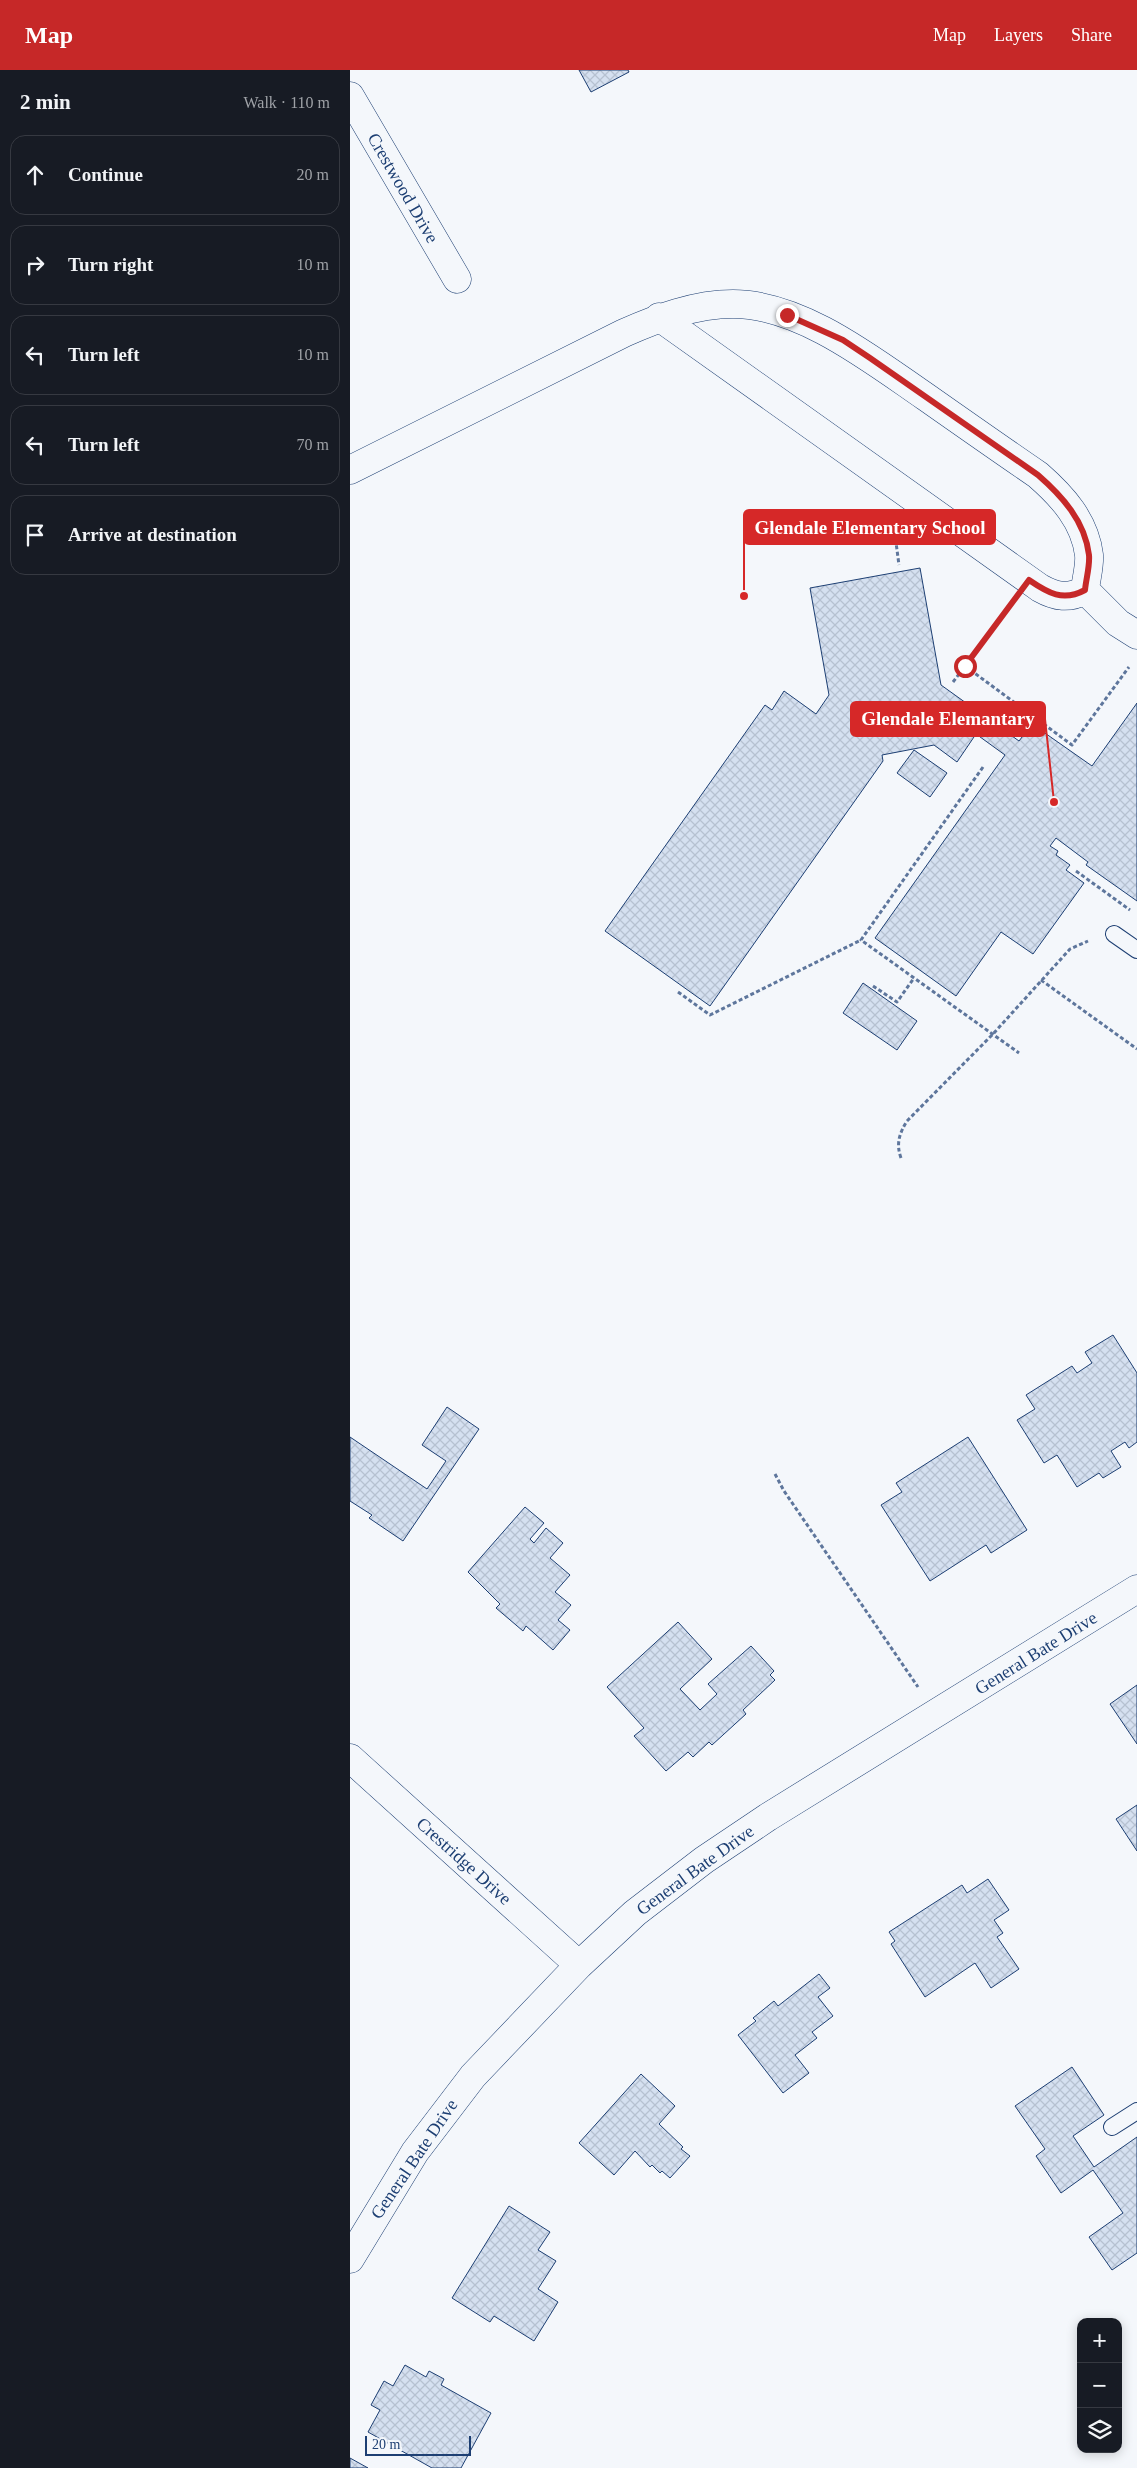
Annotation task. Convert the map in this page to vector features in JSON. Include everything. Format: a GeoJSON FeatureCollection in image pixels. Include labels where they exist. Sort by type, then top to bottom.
{"type":"FeatureCollection","features":[{"type":"Feature","properties":{"kind":"street","name":"Crestwood Drive"},"geometry":{"type":"LineString","coordinates":[[350,96],[457,280]]}},
{"type":"Feature","properties":{"kind":"street"},"geometry":{"type":"LineString","coordinates":[[350,470],[624,333],[659,318],[709,306],[733,304],[757,306],[787,315],[843,340],[1038,475],[1062,496],[1076,516],[1089,556],[1085,590]]}},
{"type":"Feature","properties":{"kind":"street"},"geometry":{"type":"LineString","coordinates":[[659,318],[1050,594],[1075,595],[1085,590]]}},
{"type":"Feature","properties":{"kind":"street"},"geometry":{"type":"LineString","coordinates":[[1085,590],[1118,623],[1137,635]]}},
{"type":"Feature","properties":{"kind":"street","name":"General Bate Drive"},"geometry":{"type":"LineString","coordinates":[[350,2259],[415,2152],[442,2115],[499,2047],[578,1965],[635,1913],[704,1860],[768,1817],[1137,1589]]}},
{"type":"Feature","properties":{"kind":"street","name":"Crestridge Drive"},"geometry":{"type":"LineString","coordinates":[[350,1758],[578,1965]]}},
{"type":"Feature","properties":{"kind":"lane"},"geometry":{"type":"LineString","coordinates":[[1114,934],[1137,950]]}},
{"type":"Feature","properties":{"kind":"lane"},"geometry":{"type":"LineString","coordinates":[[1112,2127],[1137,2111]]}},
{"type":"Feature","properties":{"kind":"path"},"geometry":{"type":"LineString","coordinates":[[953,682],[1029,580]]}},
{"type":"Feature","properties":{"kind":"path"},"geometry":{"type":"LineString","coordinates":[[965,666],[1072,745],[1132,663]]}},
{"type":"Feature","properties":{"kind":"path"},"geometry":{"type":"LineString","coordinates":[[678,992],[710,1015],[861,940],[983,767]]}},
{"type":"Feature","properties":{"kind":"path"},"geometry":{"type":"LineString","coordinates":[[1076,871],[1137,915]]}},
{"type":"Feature","properties":{"kind":"path"},"geometry":{"type":"LineString","coordinates":[[901,1158],[899,1141],[901,1131],[907,1121],[993,1034],[1070,949],[1114,934]]}},
{"type":"Feature","properties":{"kind":"path"},"geometry":{"type":"LineString","coordinates":[[861,940],[1019,1053]]}},
{"type":"Feature","properties":{"kind":"path"},"geometry":{"type":"LineString","coordinates":[[873,986],[897,1002],[914,978]]}},
{"type":"Feature","properties":{"kind":"path"},"geometry":{"type":"LineString","coordinates":[[1041,980],[1137,1049]]}},
{"type":"Feature","properties":{"kind":"path"},"geometry":{"type":"LineString","coordinates":[[775,1474],[784,1491],[937,1714]]}},
{"type":"Feature","properties":{"kind":"building"},"geometry":{"type":"Polygon","coordinates":[[[579,70],[628,70],[629,72],[591,92],[579,70]]]}},
{"type":"Feature","properties":{"kind":"building"},"geometry":{"type":"Polygon","coordinates":[[[920,568],[941,685],[1019,741],[1032,724],[1092,766],[1137,703],[1137,901],[1086,865],[1088,862],[1056,838],[1050,846],[1058,851],[1056,855],[1070,865],[1066,870],[1084,883],[1033,954],[1001,932],[956,996],[875,938],[1005,755],[976,734],[957,762],[934,745],[882,755],[883,761],[710,1006],[605,931],[765,705],[772,710],[784,691],[816,714],[829,695],[810,588],[920,568]]]}},
{"type":"Feature","properties":{"kind":"building"},"geometry":{"type":"Polygon","coordinates":[[[914,750],[947,773],[930,797],[897,773],[914,750]]]}},
{"type":"Feature","properties":{"kind":"building"},"geometry":{"type":"Polygon","coordinates":[[[863,983],[917,1021],[897,1050],[843,1013],[863,983]]]}},
{"type":"Feature","properties":{"kind":"building"},"geometry":{"type":"Polygon","coordinates":[[[1113,1335],[1137,1373],[1137,1442],[1129,1448],[1125,1442],[1111,1451],[1121,1467],[1103,1478],[1099,1473],[1077,1487],[1057,1455],[1044,1463],[1017,1420],[1035,1409],[1026,1395],[1072,1366],[1077,1373],[1092,1363],[1085,1352],[1113,1335]]]}},
{"type":"Feature","properties":{"kind":"building"},"geometry":{"type":"Polygon","coordinates":[[[447,1407],[479,1429],[403,1541],[369,1518],[372,1515],[350,1501],[350,1437],[427,1489],[446,1461],[422,1445],[447,1407]]]}},
{"type":"Feature","properties":{"kind":"building"},"geometry":{"type":"Polygon","coordinates":[[[968,1437],[1027,1530],[991,1553],[986,1545],[930,1581],[881,1505],[902,1492],[896,1483],[968,1437]]]}},
{"type":"Feature","properties":{"kind":"building"},"geometry":{"type":"Polygon","coordinates":[[[525,1507],[544,1523],[530,1539],[534,1543],[546,1528],[563,1543],[550,1558],[570,1575],[555,1592],[571,1605],[558,1620],[570,1630],[553,1650],[526,1626],[523,1631],[496,1608],[500,1604],[468,1572],[525,1507]]]}},
{"type":"Feature","properties":{"kind":"building"},"geometry":{"type":"Polygon","coordinates":[[[678,1622],[712,1659],[680,1689],[700,1710],[717,1694],[708,1684],[751,1646],[774,1671],[770,1675],[775,1680],[743,1710],[746,1714],[712,1745],[709,1742],[693,1757],[688,1752],[666,1771],[634,1736],[644,1728],[607,1687],[678,1622]]]}},
{"type":"Feature","properties":{"kind":"building"},"geometry":{"type":"Polygon","coordinates":[[[1137,1685],[1137,1744],[1110,1704],[1137,1685]]]}},
{"type":"Feature","properties":{"kind":"building"},"geometry":{"type":"Polygon","coordinates":[[[1137,1805],[1137,1851],[1116,1819],[1137,1805]]]}},
{"type":"Feature","properties":{"kind":"building"},"geometry":{"type":"Polygon","coordinates":[[[988,1879],[1009,1910],[994,1920],[1003,1933],[997,1937],[1019,1969],[991,1988],[975,1963],[925,1997],[891,1944],[895,1941],[889,1932],[962,1885],[967,1893],[988,1879]]]}},
{"type":"Feature","properties":{"kind":"building"},"geometry":{"type":"Polygon","coordinates":[[[819,1974],[830,1988],[818,1997],[833,2016],[812,2032],[817,2038],[795,2055],[809,2073],[783,2093],[738,2035],[756,2021],[753,2018],[774,2001],[778,2006],[819,1974]]]}},
{"type":"Feature","properties":{"kind":"building"},"geometry":{"type":"Polygon","coordinates":[[[1072,2067],[1104,2115],[1073,2136],[1094,2167],[1137,2137],[1137,2253],[1112,2270],[1089,2237],[1123,2213],[1093,2170],[1061,2193],[1036,2156],[1045,2149],[1015,2106],[1072,2067]]]}},
{"type":"Feature","properties":{"kind":"building"},"geometry":{"type":"Polygon","coordinates":[[[641,2074],[675,2106],[659,2124],[683,2147],[681,2149],[690,2156],[670,2178],[662,2171],[660,2173],[652,2165],[650,2167],[635,2151],[614,2175],[579,2143],[641,2074]]]}},
{"type":"Feature","properties":{"kind":"building"},"geometry":{"type":"Polygon","coordinates":[[[509,2206],[550,2232],[538,2250],[556,2261],[538,2289],[558,2302],[534,2341],[494,2316],[490,2322],[452,2298],[509,2206]]]}},
{"type":"Feature","properties":{"kind":"building"},"geometry":{"type":"Polygon","coordinates":[[[405,2365],[426,2377],[429,2371],[444,2379],[441,2385],[491,2413],[461,2468],[432,2468],[368,2432],[380,2410],[371,2405],[384,2381],[393,2386],[405,2365]]]}},
{"type":"Feature","properties":{"kind":"building"},"geometry":{"type":"Polygon","coordinates":[[[350,2458],[368,2468],[350,2468],[350,2458]]]}},
{"type":"Feature","properties":{"kind":"place","name":"Glendale Elementary School"},"geometry":{"type":"Point","coordinates":[744,596]}},
{"type":"Feature","properties":{"kind":"place","name":"Glendale Elemantary"},"geometry":{"type":"Point","coordinates":[1054,802]}},
{"type":"Feature","properties":{"kind":"route"},"geometry":{"type":"LineString","coordinates":[[787,315],[843,340],[870,358],[1038,475],[1062,496],[1076,516],[1089,556],[1085,590],[1075,595],[1050,594],[1029,580],[965,666]]}}]}
